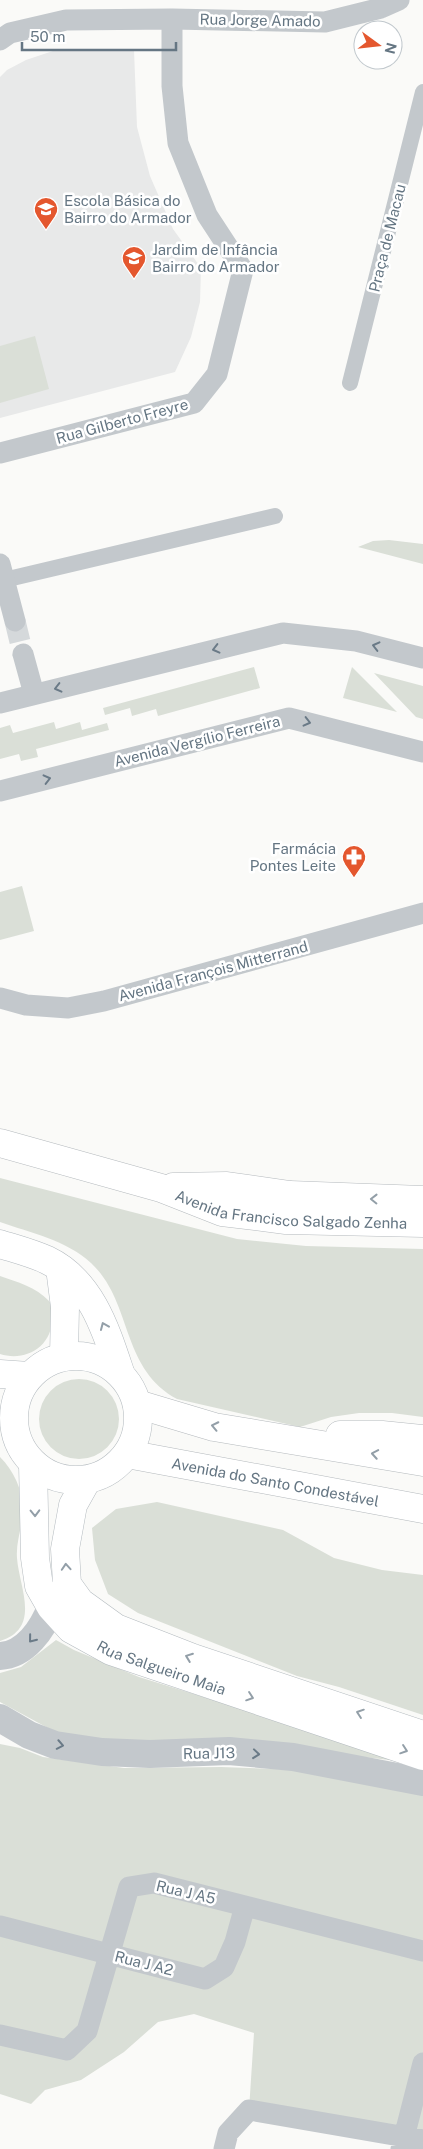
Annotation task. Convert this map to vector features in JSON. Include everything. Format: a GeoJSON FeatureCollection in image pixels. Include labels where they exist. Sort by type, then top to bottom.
{"type":"FeatureCollection","features":[{"type":"Feature","properties":{"kind":"main road","name":"Avenida Francisco Salgado Zenha"},"geometry":{"type":"LineString","coordinates":[[0,1144],[161,1188],[222,1212],[286,1220],[423,1223]]}},
{"type":"Feature","properties":{"kind":"main road","name":"Avenida Francisco Salgado Zenha"},"geometry":{"type":"LineString","coordinates":[[161,1188],[227,1186],[290,1195],[423,1200]]}},
{"type":"Feature","properties":{"kind":"main road"},"geometry":{"type":"LineString","coordinates":[[0,1244],[48,1261],[60,1268],[82,1288],[102,1322],[120,1372],[131,1387],[138,1404],[137,1430],[128,1454],[110,1471],[87,1480],[68,1480],[49,1475],[33,1464],[7,1429],[18,1392],[29,1376],[45,1363],[64,1356],[79,1355],[94,1357],[108,1363],[120,1372]]}},
{"type":"Feature","properties":{"kind":"main road"},"geometry":{"type":"LineString","coordinates":[[60,1268],[65,1307],[64,1356]]}},
{"type":"Feature","properties":{"kind":"main road"},"geometry":{"type":"LineString","coordinates":[[0,1374],[29,1376]]}},
{"type":"Feature","properties":{"kind":"main road"},"geometry":{"type":"LineString","coordinates":[[138,1404],[214,1426],[423,1462]]}},
{"type":"Feature","properties":{"kind":"main road"},"geometry":{"type":"LineString","coordinates":[[274,1437],[382,1435],[423,1439]]}},
{"type":"Feature","properties":{"kind":"main road","name":"Avenida do Santo Condestável"},"geometry":{"type":"LineString","coordinates":[[128,1454],[423,1509]]}},
{"type":"Feature","properties":{"kind":"main road","name":"Rua Salgueiro Maia"},"geometry":{"type":"LineString","coordinates":[[33,1464],[35,1558],[39,1586],[51,1608],[71,1629],[112,1650],[423,1756]]}},
{"type":"Feature","properties":{"kind":"main road","name":"Rua Salgueiro Maia"},"geometry":{"type":"LineString","coordinates":[[87,1480],[73,1505],[65,1549],[67,1584],[80,1602],[116,1628],[193,1658],[423,1735]]}},
{"type":"Feature","properties":{"kind":"main road"},"geometry":{"type":"LineString","coordinates":[[388,1504],[423,1514]]}},
{"type":"Feature","properties":{"kind":"street","name":"Rua Jorge Amado"},"geometry":{"type":"LineString","coordinates":[[0,40],[10,33],[66,20],[172,19],[325,22],[382,8],[399,0]]}},
{"type":"Feature","properties":{"kind":"street","name":"Rua Gilberto Freyre"},"geometry":{"type":"LineString","coordinates":[[0,453],[194,403],[217,374],[243,270],[207,215],[178,144],[172,86],[172,19]]}},
{"type":"Feature","properties":{"kind":"street","name":"Praça de Macau"},"geometry":{"type":"LineString","coordinates":[[350,383],[423,92]]}},
{"type":"Feature","properties":{"kind":"street"},"geometry":{"type":"LineString","coordinates":[[15,621],[1,577],[275,516]]}},
{"type":"Feature","properties":{"kind":"street"},"geometry":{"type":"LineString","coordinates":[[0,703],[283,633],[356,641],[423,658]]}},
{"type":"Feature","properties":{"kind":"street"},"geometry":{"type":"LineString","coordinates":[[23,654],[34,694]]}},
{"type":"Feature","properties":{"kind":"street","name":"Avenida Vergílio Ferreira"},"geometry":{"type":"LineString","coordinates":[[0,791],[289,718],[423,752]]}},
{"type":"Feature","properties":{"kind":"street","name":"Avenida François Mitterrand"},"geometry":{"type":"LineString","coordinates":[[0,998],[26,1005],[68,1008],[95,1003],[423,913]]}},
{"type":"Feature","properties":{"kind":"street"},"geometry":{"type":"LineString","coordinates":[[0,1656],[8,1656],[25,1648],[45,1622],[51,1608]]}},
{"type":"Feature","properties":{"kind":"street","name":"Rua J13"},"geometry":{"type":"LineString","coordinates":[[0,1718],[29,1735],[55,1745],[102,1752],[150,1754],[230,1751],[293,1757],[423,1782]]}},
{"type":"Feature","properties":{"kind":"street"},"geometry":{"type":"LineString","coordinates":[[0,1730],[29,1735]]}},
{"type":"Feature","properties":{"kind":"street","name":"Rua J A5"},"geometry":{"type":"LineString","coordinates":[[0,2035],[67,2050],[87,2031],[129,1887],[154,1883],[423,1951]]}},
{"type":"Feature","properties":{"kind":"street","name":"Rua J A2"},"geometry":{"type":"LineString","coordinates":[[0,1926],[205,1979],[224,1967],[235,1942],[245,1906]]}},
{"type":"Feature","properties":{"kind":"street"},"geometry":{"type":"LineString","coordinates":[[224,2149],[228,2133],[249,2110],[410,2142],[423,2063]]}},
{"type":"Feature","properties":{"kind":"shaded area","name":"Escola Básica do Bairro do Armador"},"geometry":{"type":"Polygon","coordinates":[[[134,50],[137,127],[150,176],[173,229],[201,268],[200,302],[191,337],[175,372],[0,418],[0,77],[7,70],[26,60],[53,51],[134,50]]]}},
{"type":"Feature","properties":{"kind":"shaded area"},"geometry":{"type":"Polygon","coordinates":[[[35,336],[49,389],[0,403],[0,346],[35,336]]]}},
{"type":"Feature","properties":{"kind":"shaded area"},"geometry":{"type":"Polygon","coordinates":[[[389,540],[423,544],[423,564],[358,547],[373,541],[389,540]]]}},
{"type":"Feature","properties":{"kind":"shaded area"},"geometry":{"type":"Polygon","coordinates":[[[254,667],[260,688],[158,716],[156,709],[132,716],[130,708],[105,715],[103,708],[254,667]]]}},
{"type":"Feature","properties":{"kind":"shaded area"},"geometry":{"type":"Polygon","coordinates":[[[352,667],[397,712],[343,698],[352,667]]]}},
{"type":"Feature","properties":{"kind":"shaded area"},"geometry":{"type":"Polygon","coordinates":[[[374,673],[423,686],[423,719],[416,717],[374,673]]]}},
{"type":"Feature","properties":{"kind":"shaded area"},"geometry":{"type":"Polygon","coordinates":[[[54,722],[56,729],[80,722],[82,730],[107,723],[109,730],[36,749],[38,757],[21,761],[19,754],[0,759],[0,728],[10,725],[13,733],[54,722]]]}},
{"type":"Feature","properties":{"kind":"shaded area"},"geometry":{"type":"Polygon","coordinates":[[[22,886],[34,931],[0,940],[0,892],[22,886]]]}},
{"type":"Feature","properties":{"kind":"shaded area"},"geometry":{"type":"Polygon","coordinates":[[[0,1178],[237,1239],[306,1246],[423,1249],[423,1417],[392,1413],[359,1413],[331,1417],[300,1427],[177,1399],[159,1386],[145,1370],[136,1353],[114,1296],[104,1279],[91,1263],[71,1248],[0,1222],[0,1178]]]}},
{"type":"Feature","properties":{"kind":"shaded area"},"geometry":{"type":"Polygon","coordinates":[[[0,1276],[32,1289],[44,1296],[51,1305],[51,1329],[42,1344],[27,1354],[9,1356],[0,1354],[0,1276]]]}},
{"type":"Feature","properties":{"kind":"shaded area"},"geometry":{"type":"Polygon","coordinates":[[[79,1379],[94,1382],[107,1391],[116,1404],[119,1419],[116,1434],[107,1447],[94,1456],[79,1459],[64,1456],[51,1447],[42,1434],[39,1419],[42,1404],[51,1391],[64,1382],[79,1379]]]}},
{"type":"Feature","properties":{"kind":"shaded area"},"geometry":{"type":"Polygon","coordinates":[[[0,1457],[11,1470],[21,1494],[23,1511],[17,1553],[25,1605],[21,1627],[13,1635],[0,1641],[0,1457]]]}},
{"type":"Feature","properties":{"kind":"shaded area"},"geometry":{"type":"Polygon","coordinates":[[[157,1502],[283,1530],[334,1558],[382,1570],[423,1575],[423,1715],[339,1687],[297,1676],[138,1613],[108,1594],[95,1560],[92,1528],[116,1509],[157,1502]]]}},
{"type":"Feature","properties":{"kind":"shaded area"},"geometry":{"type":"Polygon","coordinates":[[[56,1640],[74,1650],[139,1677],[417,1763],[228,1742],[70,1740],[0,1702],[0,1673],[21,1667],[56,1640]]]}},
{"type":"Feature","properties":{"kind":"shaded area"},"geometry":{"type":"Polygon","coordinates":[[[0,1744],[20,1748],[43,1757],[124,1768],[221,1767],[303,1770],[423,1795],[423,2140],[249,2110],[254,2033],[194,2014],[158,2022],[124,2052],[81,2080],[45,2090],[31,2104],[0,2094],[0,1744]]]}},
{"type":"Feature","properties":{"kind":"tunnel"},"geometry":{"type":"LineString","coordinates":[[15,621],[23,654]]}},
{"type":"Feature","properties":{"kind":"place","name":"Escola Básica do Bairro do Armador"},"geometry":{"type":"Point","coordinates":[46,230]}},
{"type":"Feature","properties":{"kind":"place","name":"Jardim de Infância Bairro do Armador"},"geometry":{"type":"Point","coordinates":[134,279]}},
{"type":"Feature","properties":{"kind":"place","name":"Farmácia Pontes Leite"},"geometry":{"type":"Point","coordinates":[354,878]}}]}
